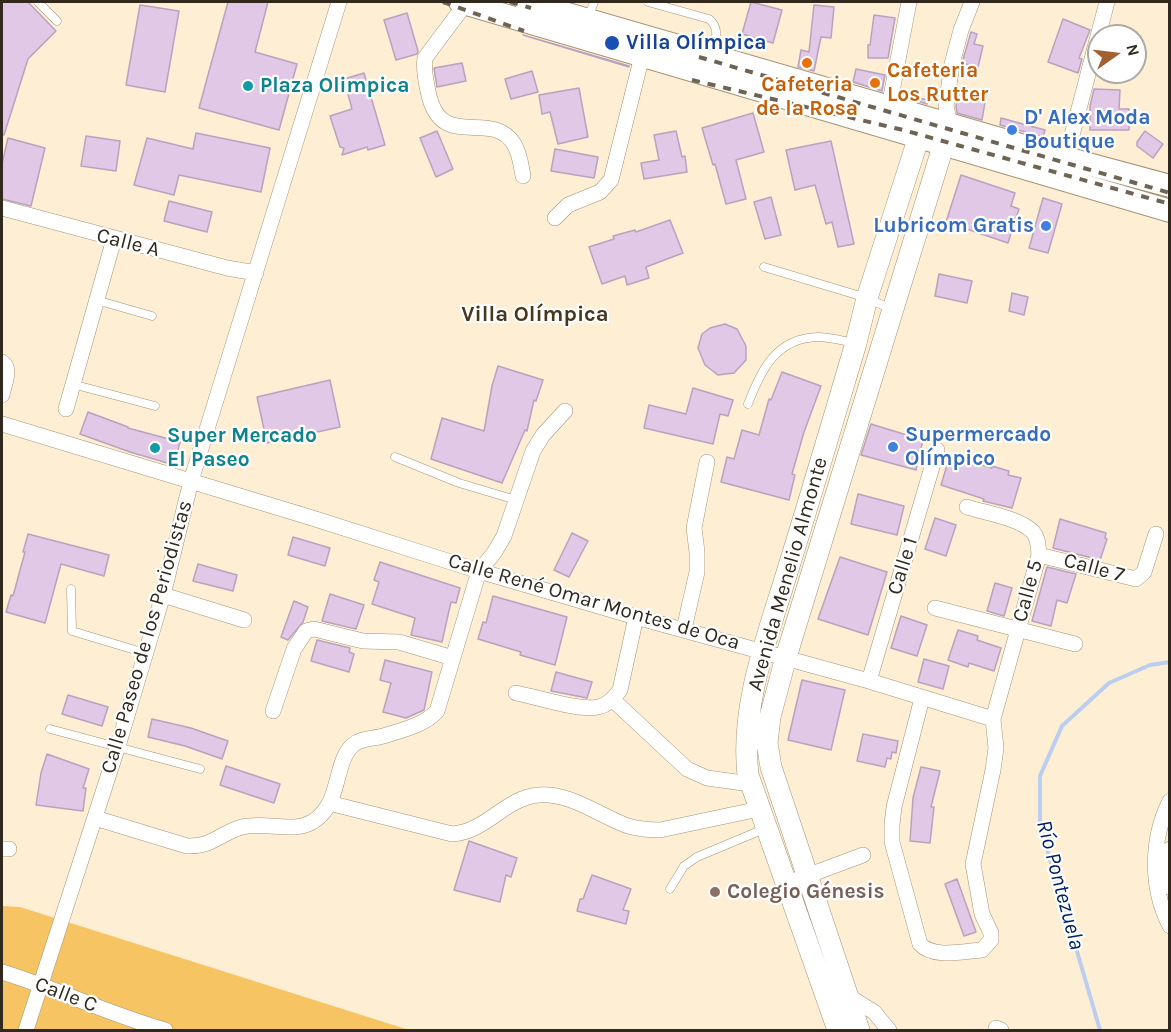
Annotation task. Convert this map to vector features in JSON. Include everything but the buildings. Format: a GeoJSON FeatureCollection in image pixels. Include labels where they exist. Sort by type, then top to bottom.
{"type":"FeatureCollection","features":[{"type":"Feature","properties":{"kind":"main road"},"geometry":{"type":"LineString","coordinates":[[463,2],[642,56],[921,128],[948,115],[1066,158],[1159,183]]}},
{"type":"Feature","properties":{"kind":"main road"},"geometry":{"type":"LineString","coordinates":[[530,2],[591,10],[711,55],[889,107],[943,146],[1170,211]]}},
{"type":"Feature","properties":{"kind":"street","name":"Calle Paseo de los Periodistas"},"geometry":{"type":"LineString","coordinates":[[26,1030],[118,746],[163,595],[191,481],[339,2]]}},
{"type":"Feature","properties":{"kind":"street"},"geometry":{"type":"LineString","coordinates":[[463,2],[425,58],[423,67],[430,103],[438,118],[446,123],[493,130],[504,134],[513,142],[520,155],[523,176]]}},
{"type":"Feature","properties":{"kind":"street"},"geometry":{"type":"LineString","coordinates":[[889,107],[909,2]]}},
{"type":"Feature","properties":{"kind":"street"},"geometry":{"type":"LineString","coordinates":[[948,115],[952,64],[961,30],[972,2]]}},
{"type":"Feature","properties":{"kind":"street"},"geometry":{"type":"LineString","coordinates":[[1066,158],[1107,2]]}},
{"type":"Feature","properties":{"kind":"street"},"geometry":{"type":"LineString","coordinates":[[555,218],[568,205],[600,192],[611,180],[642,56]]}},
{"type":"Feature","properties":{"kind":"street","name":"Avenida Menelio Almonte"},"geometry":{"type":"LineString","coordinates":[[859,1030],[771,767],[767,743],[770,717],[786,657],[943,146],[948,115]]}},
{"type":"Feature","properties":{"kind":"street","name":"Avenida Menelio Almonte"},"geometry":{"type":"LineString","coordinates":[[838,1030],[762,819],[747,766],[745,737],[750,703],[764,651],[856,343],[867,298],[921,128]]}},
{"type":"Feature","properties":{"kind":"street","name":"Calle A"},"geometry":{"type":"LineString","coordinates":[[2,208],[227,268],[256,273]]}},
{"type":"Feature","properties":{"kind":"street"},"geometry":{"type":"LineString","coordinates":[[66,409],[114,239]]}},
{"type":"Feature","properties":{"kind":"street"},"geometry":{"type":"LineString","coordinates":[[2,362],[8,370],[2,395]]}},
{"type":"Feature","properties":{"kind":"street"},"geometry":{"type":"LineString","coordinates":[[95,818],[187,846],[195,846],[217,840],[243,827],[255,825],[278,828],[307,825],[320,815],[329,803],[346,753],[352,745],[431,717],[436,711],[479,571],[504,536],[533,451],[543,435],[566,411]]}},
{"type":"Feature","properties":{"kind":"street","name":"Calle René Omar Montes de Oca"},"geometry":{"type":"LineString","coordinates":[[2,424],[479,571],[636,617],[786,657],[993,719]]}},
{"type":"Feature","properties":{"kind":"street","name":"Calle 1"},"geometry":{"type":"LineString","coordinates":[[869,681],[938,450]]}},
{"type":"Feature","properties":{"kind":"street"},"geometry":{"type":"LineString","coordinates":[[684,629],[697,572],[694,528],[707,462]]}},
{"type":"Feature","properties":{"kind":"street","name":"Calle 5"},"geometry":{"type":"LineString","coordinates":[[967,507],[1025,526],[1034,533],[1038,542],[1039,555],[993,719]]}},
{"type":"Feature","properties":{"kind":"street","name":"Calle 7"},"geometry":{"type":"LineString","coordinates":[[1039,555],[1136,579],[1144,572],[1156,534]]}},
{"type":"Feature","properties":{"kind":"street"},"geometry":{"type":"LineString","coordinates":[[163,595],[244,620]]}},
{"type":"Feature","properties":{"kind":"street"},"geometry":{"type":"LineString","coordinates":[[935,608],[1075,644]]}},
{"type":"Feature","properties":{"kind":"street"},"geometry":{"type":"LineString","coordinates":[[516,693],[580,707],[598,707],[613,700],[620,690],[636,617]]}},
{"type":"Feature","properties":{"kind":"street"},"geometry":{"type":"LineString","coordinates":[[273,711],[294,649],[306,631],[314,629],[363,640],[399,642],[453,658]]}},
{"type":"Feature","properties":{"kind":"street"},"geometry":{"type":"LineString","coordinates":[[922,698],[894,807],[892,842],[920,944],[924,948],[937,952],[982,950],[991,940],[991,933],[982,914],[973,864],[993,770],[996,748],[993,719]]}},
{"type":"Feature","properties":{"kind":"street"},"geometry":{"type":"LineString","coordinates":[[613,700],[687,769],[707,778],[751,784]]}},
{"type":"Feature","properties":{"kind":"street"},"geometry":{"type":"LineString","coordinates":[[329,803],[452,834],[471,830],[515,801],[537,795],[556,795],[628,826],[652,830],[762,819]]}},
{"type":"Feature","properties":{"kind":"street"},"geometry":{"type":"LineString","coordinates":[[1170,801],[1156,853],[1156,885],[1164,914],[1170,926]]}},
{"type":"Feature","properties":{"kind":"street"},"geometry":{"type":"LineString","coordinates":[[1170,849],[1170,887]]}},
{"type":"Feature","properties":{"kind":"street"},"geometry":{"type":"LineString","coordinates":[[785,884],[863,855]]}},
{"type":"Feature","properties":{"kind":"street","name":"Calle C"},"geometry":{"type":"LineString","coordinates":[[2,972],[42,984],[127,1025],[165,1030]]}},
{"type":"Feature","properties":{"kind":"street"},"geometry":{"type":"LineString","coordinates":[[822,987],[846,995],[874,1012],[889,1030]]}},
{"type":"Feature","properties":{"kind":"lane"},"geometry":{"type":"LineString","coordinates":[[38,2],[57,21]]}},
{"type":"Feature","properties":{"kind":"lane"},"geometry":{"type":"LineString","coordinates":[[648,2],[709,19],[715,24],[717,32],[711,55]]}},
{"type":"Feature","properties":{"kind":"lane"},"geometry":{"type":"LineString","coordinates":[[764,267],[867,298],[892,309]]}},
{"type":"Feature","properties":{"kind":"lane"},"geometry":{"type":"LineString","coordinates":[[96,300],[152,316]]}},
{"type":"Feature","properties":{"kind":"lane"},"geometry":{"type":"LineString","coordinates":[[748,404],[765,366],[785,346],[799,340],[819,337],[856,343]]}},
{"type":"Feature","properties":{"kind":"lane"},"geometry":{"type":"LineString","coordinates":[[72,384],[155,406]]}},
{"type":"Feature","properties":{"kind":"lane"},"geometry":{"type":"LineString","coordinates":[[395,457],[459,483],[516,500]]}},
{"type":"Feature","properties":{"kind":"lane"},"geometry":{"type":"LineString","coordinates":[[71,589],[72,631],[145,653]]}},
{"type":"Feature","properties":{"kind":"lane"},"geometry":{"type":"LineString","coordinates":[[51,729],[200,769]]}},
{"type":"Feature","properties":{"kind":"lane"},"geometry":{"type":"LineString","coordinates":[[670,889],[684,866],[762,819]]}},
{"type":"Feature","properties":{"kind":"shaded area"},"geometry":{"type":"Polygon","coordinates":[[[2,906],[20,907],[409,1030],[2,1030],[2,906]]]}},
{"type":"Feature","properties":{"kind":"waterway","name":"Río Pontezuela"},"geometry":{"type":"LineString","coordinates":[[1100,1030],[1040,825],[1040,776],[1062,726],[1109,683],[1150,665],[1170,662]]}},
{"type":"Feature","properties":{"kind":"railway"},"geometry":{"type":"LineString","coordinates":[[443,2],[524,31]]}},
{"type":"Feature","properties":{"kind":"railway"},"geometry":{"type":"LineString","coordinates":[[510,2],[531,8]]}},
{"type":"Feature","properties":{"kind":"railway"},"geometry":{"type":"LineString","coordinates":[[699,57],[1170,193]]}},
{"type":"Feature","properties":{"kind":"railway"},"geometry":{"type":"LineString","coordinates":[[692,80],[903,130],[1170,204]]}},
{"type":"Feature","properties":{"kind":"place","name":"Villa Olímpica"},"geometry":{"type":"Point","coordinates":[612,43]}},
{"type":"Feature","properties":{"kind":"place","name":"Cafeteria de la Rosa"},"geometry":{"type":"Point","coordinates":[807,63]}},
{"type":"Feature","properties":{"kind":"place","name":"Cafeteria Los Rutter"},"geometry":{"type":"Point","coordinates":[875,83]}},
{"type":"Feature","properties":{"kind":"place","name":"Plaza Olimpica"},"geometry":{"type":"Point","coordinates":[248,86]}},
{"type":"Feature","properties":{"kind":"place","name":"D' Alex Moda Boutique"},"geometry":{"type":"Point","coordinates":[1012,130]}},
{"type":"Feature","properties":{"kind":"place","name":"Lubricom Gratis"},"geometry":{"type":"Point","coordinates":[1046,226]}},
{"type":"Feature","properties":{"kind":"place","name":"Supermercado Olímpico"},"geometry":{"type":"Point","coordinates":[893,447]}},
{"type":"Feature","properties":{"kind":"place","name":"Super Mercado El Paseo"},"geometry":{"type":"Point","coordinates":[155,448]}},
{"type":"Feature","properties":{"kind":"place","name":"Colegio Génesis"},"geometry":{"type":"Point","coordinates":[715,892]}},
{"type":"Feature","properties":{"kind":"district","name":"Villa Olímpica"},"geometry":{"type":"Point","coordinates":[535,315]}}]}
